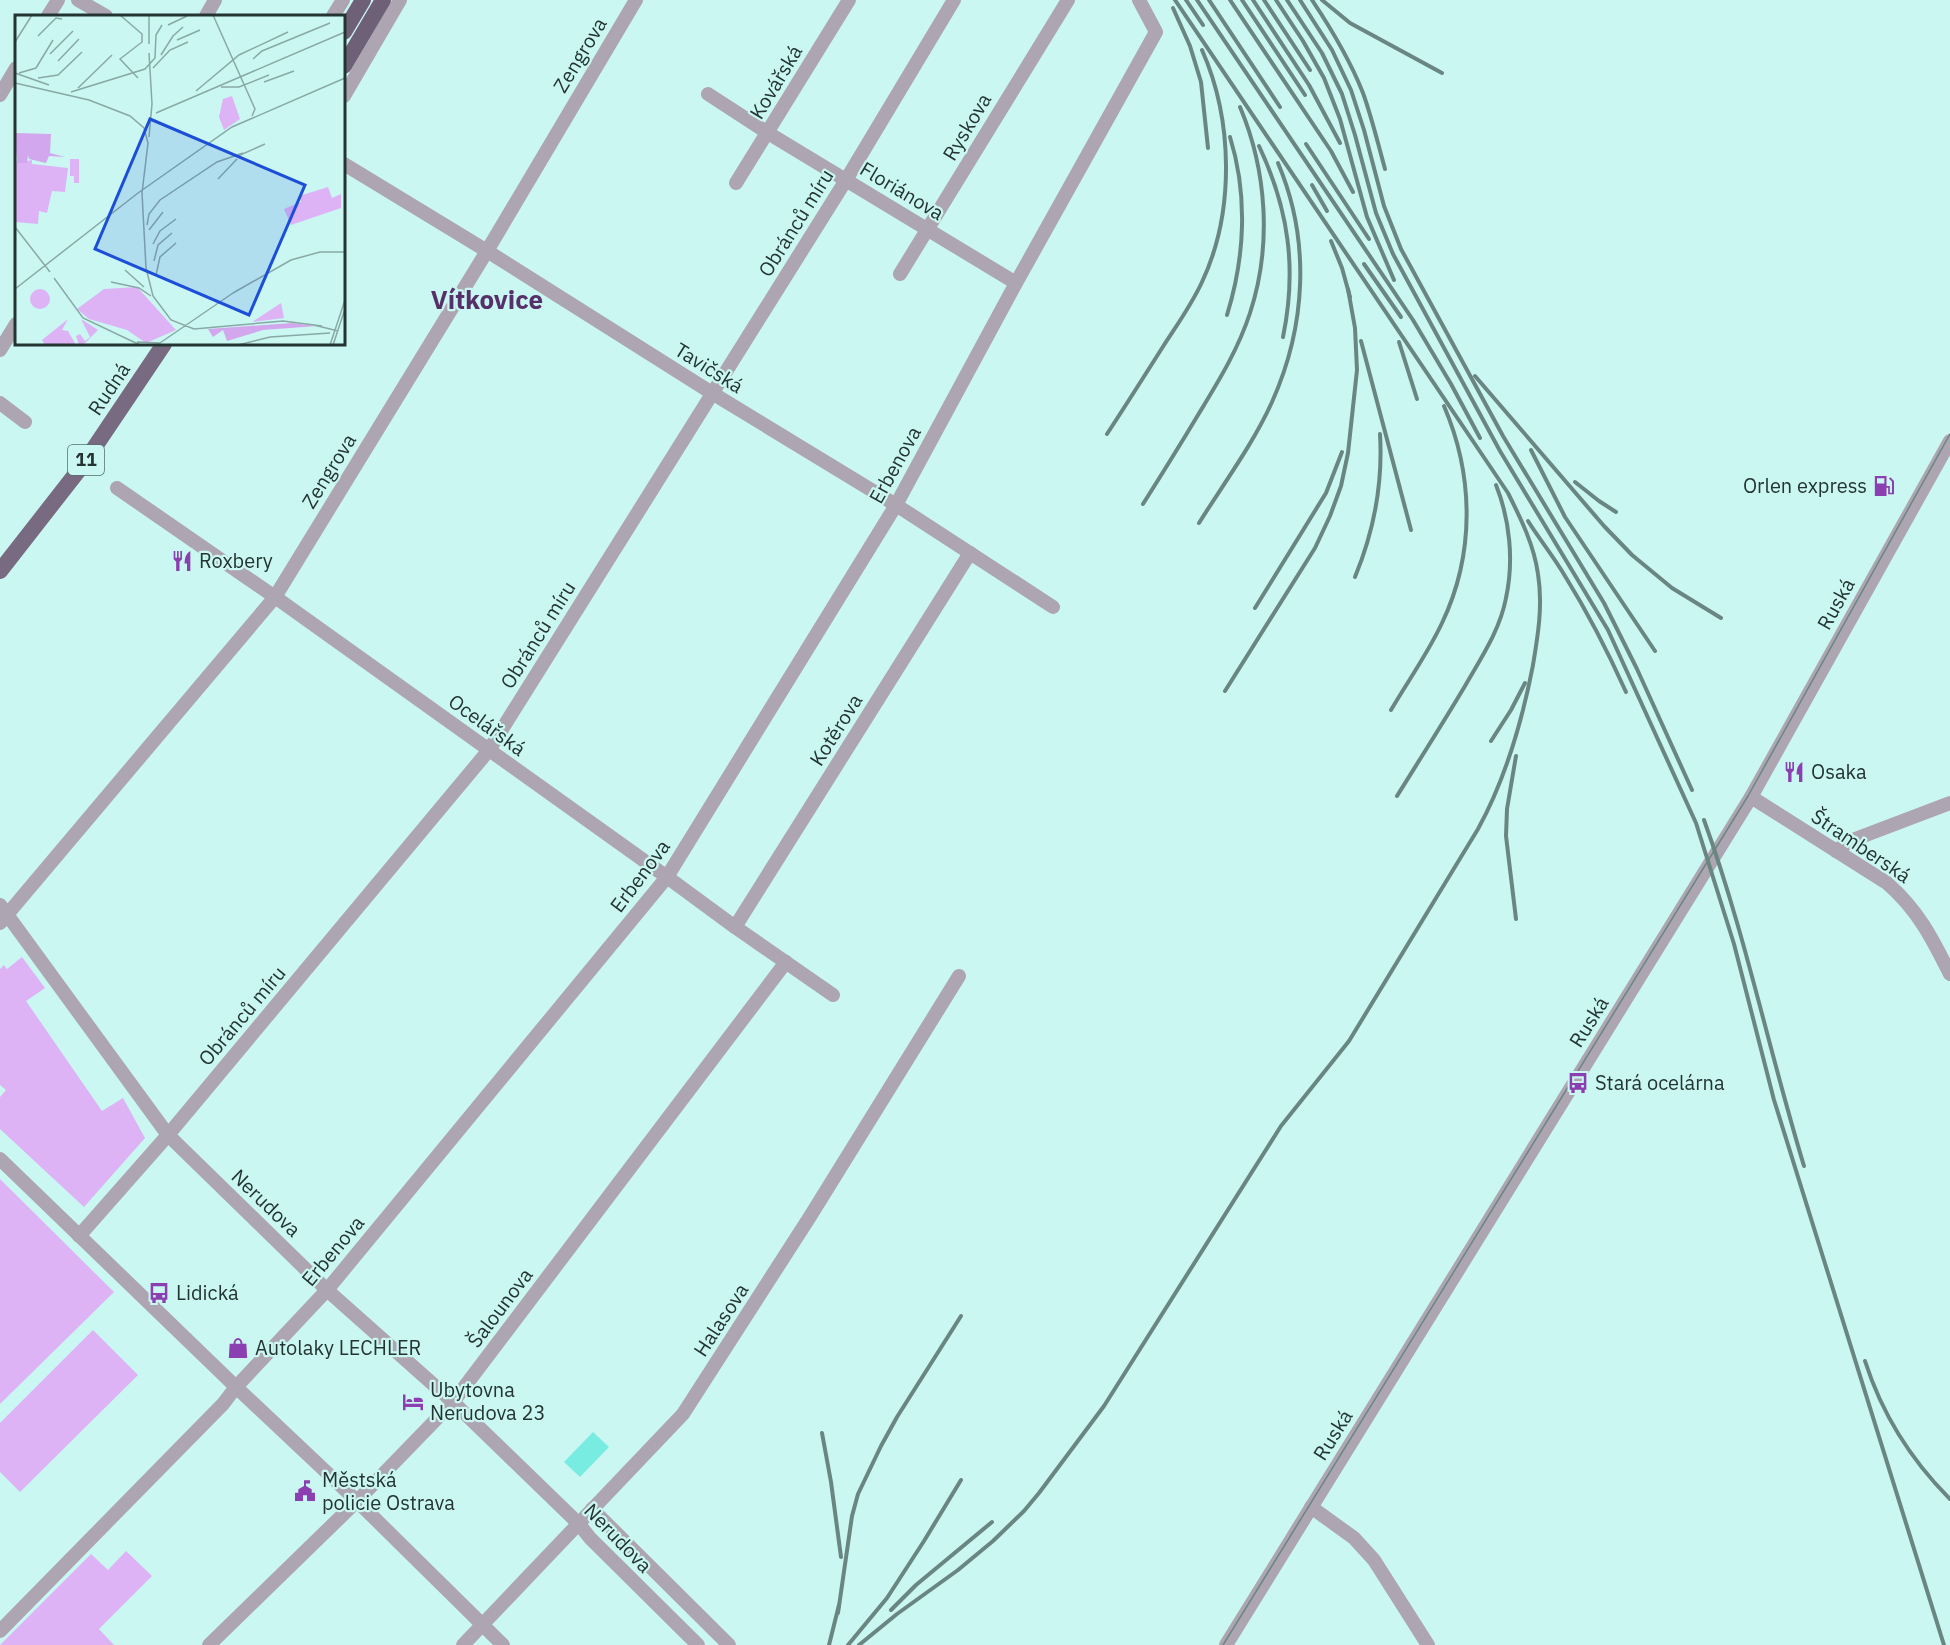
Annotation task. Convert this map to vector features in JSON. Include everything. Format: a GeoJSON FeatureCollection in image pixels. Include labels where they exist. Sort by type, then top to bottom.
{"type":"FeatureCollection","features":[{"type":"Feature","properties":{"kind":"highway"},"geometry":{"type":"LineString","coordinates":[[345,30],[363,0]]}},
{"type":"Feature","properties":{"kind":"highway"},"geometry":{"type":"LineString","coordinates":[[345,64],[383,0]]}},
{"type":"Feature","properties":{"kind":"main road","name":"Rudná"},"geometry":{"type":"LineString","coordinates":[[0,571],[82,466],[163,345]]}},
{"type":"Feature","properties":{"kind":"street"},"geometry":{"type":"LineString","coordinates":[[49,15],[58,0]]}},
{"type":"Feature","properties":{"kind":"street"},"geometry":{"type":"LineString","coordinates":[[78,0],[104,15]]}},
{"type":"Feature","properties":{"kind":"street"},"geometry":{"type":"LineString","coordinates":[[207,15],[215,0]]}},
{"type":"Feature","properties":{"kind":"street"},"geometry":{"type":"LineString","coordinates":[[334,15],[343,0]]}},
{"type":"Feature","properties":{"kind":"street"},"geometry":{"type":"LineString","coordinates":[[345,94],[400,0]]}},
{"type":"Feature","properties":{"kind":"street","name":"Zengrova"},"geometry":{"type":"LineString","coordinates":[[2,914],[275,597],[487,250],[636,0]]}},
{"type":"Feature","properties":{"kind":"street","name":"Kovářská"},"geometry":{"type":"LineString","coordinates":[[736,183],[849,0]]}},
{"type":"Feature","properties":{"kind":"street","name":"Obránců míru"},"geometry":{"type":"LineString","coordinates":[[79,1236],[168,1135],[489,750],[846,180],[954,0]]}},
{"type":"Feature","properties":{"kind":"street","name":"Ryskova"},"geometry":{"type":"LineString","coordinates":[[900,274],[1068,0]]}},
{"type":"Feature","properties":{"kind":"street","name":"Erbenova"},"geometry":{"type":"LineString","coordinates":[[0,1630],[223,1404],[236,1387],[327,1290],[668,877],[896,505],[1156,32],[1139,0]]}},
{"type":"Feature","properties":{"kind":"street"},"geometry":{"type":"LineString","coordinates":[[0,95],[15,70]]}},
{"type":"Feature","properties":{"kind":"street","name":"Floriánova"},"geometry":{"type":"LineString","coordinates":[[708,94],[768,133],[1016,283]]}},
{"type":"Feature","properties":{"kind":"street","name":"Tavičská"},"geometry":{"type":"LineString","coordinates":[[345,165],[487,250],[712,393],[896,505],[1053,607]]}},
{"type":"Feature","properties":{"kind":"street"},"geometry":{"type":"LineString","coordinates":[[0,350],[15,326]]}},
{"type":"Feature","properties":{"kind":"street"},"geometry":{"type":"LineString","coordinates":[[0,403],[25,422]]}},
{"type":"Feature","properties":{"kind":"street","name":"Ruská"},"geometry":{"type":"LineString","coordinates":[[1227,1645],[1750,797],[1950,441]]}},
{"type":"Feature","properties":{"kind":"street","name":"Ocelářská"},"geometry":{"type":"LineString","coordinates":[[117,488],[275,597],[833,995]]}},
{"type":"Feature","properties":{"kind":"street","name":"Kotěrova"},"geometry":{"type":"LineString","coordinates":[[735,927],[970,553]]}},
{"type":"Feature","properties":{"kind":"street","name":"Štramberská"},"geometry":{"type":"LineString","coordinates":[[1750,797],[1887,883],[1924,923],[1950,974]]}},
{"type":"Feature","properties":{"kind":"street"},"geometry":{"type":"LineString","coordinates":[[1836,851],[1844,844],[1950,803]]}},
{"type":"Feature","properties":{"kind":"street","name":"Nerudova"},"geometry":{"type":"LineString","coordinates":[[2,914],[168,1135],[327,1290],[453,1402],[579,1524],[590,1538],[698,1645]]}},
{"type":"Feature","properties":{"kind":"street","name":"Šalounova"},"geometry":{"type":"LineString","coordinates":[[209,1645],[357,1501],[453,1402],[786,962]]}},
{"type":"Feature","properties":{"kind":"street","name":"Halasova"},"geometry":{"type":"LineString","coordinates":[[463,1645],[683,1414],[811,1215],[959,976]]}},
{"type":"Feature","properties":{"kind":"street"},"geometry":{"type":"LineString","coordinates":[[0,1159],[357,1501],[503,1645]]}},
{"type":"Feature","properties":{"kind":"street"},"geometry":{"type":"LineString","coordinates":[[1311,1508],[1354,1538],[1374,1560],[1428,1645]]}},
{"type":"Feature","properties":{"kind":"street","name":"Nerudova"},"geometry":{"type":"LineString","coordinates":[[592,1509],[729,1645]]}},
{"type":"Feature","properties":{"kind":"shaded area"},"geometry":{"type":"Polygon","coordinates":[[[22,957],[45,988],[26,1001],[102,1111],[123,1098],[145,1138],[84,1207],[0,1129],[0,1097],[6,1090],[0,1085],[0,969],[4,965],[7,969],[22,957]]]}},
{"type":"Feature","properties":{"kind":"shaded area"},"geometry":{"type":"Polygon","coordinates":[[[0,1179],[114,1292],[0,1404],[0,1179]]]}},
{"type":"Feature","properties":{"kind":"shaded area"},"geometry":{"type":"Polygon","coordinates":[[[93,1330],[138,1375],[20,1492],[0,1472],[0,1423],[93,1330]]]}},
{"type":"Feature","properties":{"kind":"shaded area"},"geometry":{"type":"Polygon","coordinates":[[[126,1551],[152,1576],[99,1629],[114,1645],[0,1645],[91,1554],[108,1570],[126,1551]]]}},
{"type":"Feature","properties":{"kind":"water"},"geometry":{"type":"Polygon","coordinates":[[[593,1432],[609,1447],[580,1477],[564,1462],[593,1432]]]}},
{"type":"Feature","properties":{"kind":"tram line"},"geometry":{"type":"LineString","coordinates":[[1223,1645],[1748,796],[1950,434]]}},
{"type":"Feature","properties":{"kind":"railway"},"geometry":{"type":"LineString","coordinates":[[859,1645],[958,1570],[1024,1511],[1104,1406],[1281,1126],[1349,1041],[1478,829],[1505,770],[1524,708],[1533,665],[1540,609],[1538,574],[1530,542],[1508,493],[1175,0]]}},
{"type":"Feature","properties":{"kind":"railway"},"geometry":{"type":"LineString","coordinates":[[1186,0],[1203,25]]}},
{"type":"Feature","properties":{"kind":"railway"},"geometry":{"type":"LineString","coordinates":[[1197,0],[1413,320],[1480,438]]}},
{"type":"Feature","properties":{"kind":"railway"},"geometry":{"type":"LineString","coordinates":[[1209,0],[1280,107]]}},
{"type":"Feature","properties":{"kind":"railway"},"geometry":{"type":"LineString","coordinates":[[1230,0],[1331,151],[1353,192]]}},
{"type":"Feature","properties":{"kind":"railway"},"geometry":{"type":"LineString","coordinates":[[1242,0],[1305,95]]}},
{"type":"Feature","properties":{"kind":"railway"},"geometry":{"type":"LineString","coordinates":[[1253,0],[1309,85],[1340,143]]}},
{"type":"Feature","properties":{"kind":"railway"},"geometry":{"type":"LineString","coordinates":[[1264,0],[1310,70]]}},
{"type":"Feature","properties":{"kind":"railway"},"geometry":{"type":"LineString","coordinates":[[1276,0],[1324,78],[1340,119],[1367,217],[1394,280]]}},
{"type":"Feature","properties":{"kind":"railway"},"geometry":{"type":"LineString","coordinates":[[1287,0],[1322,53],[1342,94],[1376,213],[1393,254],[1500,451],[1608,630],[1696,823],[1734,944],[1774,1100],[1944,1645]]}},
{"type":"Feature","properties":{"kind":"railway"},"geometry":{"type":"LineString","coordinates":[[1300,0],[1332,50],[1351,90],[1384,206],[1401,249],[1503,436],[1604,603],[1692,790]]}},
{"type":"Feature","properties":{"kind":"railway"},"geometry":{"type":"LineString","coordinates":[[1312,0],[1340,45],[1358,81],[1385,169]]}},
{"type":"Feature","properties":{"kind":"railway"},"geometry":{"type":"LineString","coordinates":[[1322,0],[1350,23],[1442,73]]}},
{"type":"Feature","properties":{"kind":"railway"},"geometry":{"type":"LineString","coordinates":[[1173,8],[1190,46],[1201,82],[1208,148]]}},
{"type":"Feature","properties":{"kind":"railway"},"geometry":{"type":"LineString","coordinates":[[1107,434],[1194,298],[1213,255],[1225,196],[1226,166],[1220,106],[1202,50]]}},
{"type":"Feature","properties":{"kind":"railway"},"geometry":{"type":"LineString","coordinates":[[1143,504],[1227,366],[1240,340],[1257,288],[1264,235],[1261,183],[1249,131],[1240,107]]}},
{"type":"Feature","properties":{"kind":"railway"},"geometry":{"type":"LineString","coordinates":[[1227,315],[1238,271],[1242,226],[1240,181],[1230,137]]}},
{"type":"Feature","properties":{"kind":"railway"},"geometry":{"type":"LineString","coordinates":[[1306,144],[1369,239]]}},
{"type":"Feature","properties":{"kind":"railway"},"geometry":{"type":"LineString","coordinates":[[1259,146],[1277,193],[1288,240],[1289,287],[1283,337]]}},
{"type":"Feature","properties":{"kind":"railway"},"geometry":{"type":"LineString","coordinates":[[1199,523],[1264,418],[1283,373],[1292,344],[1298,314],[1300,253],[1289,193],[1278,163]]}},
{"type":"Feature","properties":{"kind":"railway"},"geometry":{"type":"LineString","coordinates":[[1312,185],[1327,211]]}},
{"type":"Feature","properties":{"kind":"railway"},"geometry":{"type":"LineString","coordinates":[[1331,241],[1350,297]]}},
{"type":"Feature","properties":{"kind":"railway"},"geometry":{"type":"LineString","coordinates":[[1364,264],[1401,317]]}},
{"type":"Feature","properties":{"kind":"railway"},"geometry":{"type":"LineString","coordinates":[[1225,691],[1315,548],[1341,486],[1348,453],[1357,370],[1355,328],[1348,289]]}},
{"type":"Feature","properties":{"kind":"railway"},"geometry":{"type":"LineString","coordinates":[[1361,341],[1411,530]]}},
{"type":"Feature","properties":{"kind":"railway"},"geometry":{"type":"LineString","coordinates":[[1399,342],[1417,399]]}},
{"type":"Feature","properties":{"kind":"railway"},"geometry":{"type":"LineString","coordinates":[[1475,376],[1604,526],[1632,555],[1672,588],[1721,618]]}},
{"type":"Feature","properties":{"kind":"railway"},"geometry":{"type":"LineString","coordinates":[[1391,710],[1442,623],[1453,597],[1465,542],[1467,515],[1461,460],[1444,406]]}},
{"type":"Feature","properties":{"kind":"railway"},"geometry":{"type":"LineString","coordinates":[[1355,577],[1362,560],[1376,507],[1381,453],[1380,434]]}},
{"type":"Feature","properties":{"kind":"railway"},"geometry":{"type":"LineString","coordinates":[[1531,450],[1565,517],[1655,651]]}},
{"type":"Feature","properties":{"kind":"railway"},"geometry":{"type":"LineString","coordinates":[[1255,608],[1326,493],[1342,452]]}},
{"type":"Feature","properties":{"kind":"railway"},"geometry":{"type":"LineString","coordinates":[[1575,482],[1616,512]]}},
{"type":"Feature","properties":{"kind":"railway"},"geometry":{"type":"LineString","coordinates":[[1397,796],[1495,633],[1503,610],[1510,570],[1510,555],[1505,512],[1496,485]]}},
{"type":"Feature","properties":{"kind":"railway"},"geometry":{"type":"LineString","coordinates":[[1528,521],[1582,604],[1626,692]]}},
{"type":"Feature","properties":{"kind":"railway"},"geometry":{"type":"LineString","coordinates":[[1491,741],[1525,683]]}},
{"type":"Feature","properties":{"kind":"railway"},"geometry":{"type":"LineString","coordinates":[[1516,756],[1507,809],[1506,836],[1516,919]]}},
{"type":"Feature","properties":{"kind":"railway"},"geometry":{"type":"LineString","coordinates":[[1704,820],[1732,906],[1804,1166]]}},
{"type":"Feature","properties":{"kind":"railway"},"geometry":{"type":"LineString","coordinates":[[838,1613],[852,1516],[858,1494],[897,1417],[961,1316]]}},
{"type":"Feature","properties":{"kind":"railway"},"geometry":{"type":"LineString","coordinates":[[1865,1361],[1880,1399],[1899,1435],[1910,1452],[1950,1499]]}},
{"type":"Feature","properties":{"kind":"railway"},"geometry":{"type":"LineString","coordinates":[[822,1433],[841,1557]]}},
{"type":"Feature","properties":{"kind":"railway"},"geometry":{"type":"LineString","coordinates":[[848,1645],[887,1598],[961,1480]]}},
{"type":"Feature","properties":{"kind":"railway"},"geometry":{"type":"LineString","coordinates":[[891,1610],[916,1585],[992,1522]]}},
{"type":"Feature","properties":{"kind":"railway"},"geometry":{"type":"LineString","coordinates":[[829,1645],[839,1605]]}},
{"type":"Feature","properties":{"kind":"place","name":"Orlen express"},"geometry":{"type":"Point","coordinates":[1884,486]}},
{"type":"Feature","properties":{"kind":"place","name":"Roxbery"},"geometry":{"type":"Point","coordinates":[182,561]}},
{"type":"Feature","properties":{"kind":"place","name":"Osaka"},"geometry":{"type":"Point","coordinates":[1794,772]}},
{"type":"Feature","properties":{"kind":"place","name":"Stará ocelárna"},"geometry":{"type":"Point","coordinates":[1578,1083]}},
{"type":"Feature","properties":{"kind":"place","name":"Lidická"},"geometry":{"type":"Point","coordinates":[159,1293]}},
{"type":"Feature","properties":{"kind":"place","name":"Autolaky LECHLER"},"geometry":{"type":"Point","coordinates":[238,1348]}},
{"type":"Feature","properties":{"kind":"place","name":"Ubytovna Nerudova 23"},"geometry":{"type":"Point","coordinates":[413,1402]}},
{"type":"Feature","properties":{"kind":"place","name":"Městská policie Ostrava"},"geometry":{"type":"Point","coordinates":[305,1491]}},
{"type":"Feature","properties":{"kind":"district","name":"Vítkovice"},"geometry":{"type":"Point","coordinates":[487,300]}}]}
